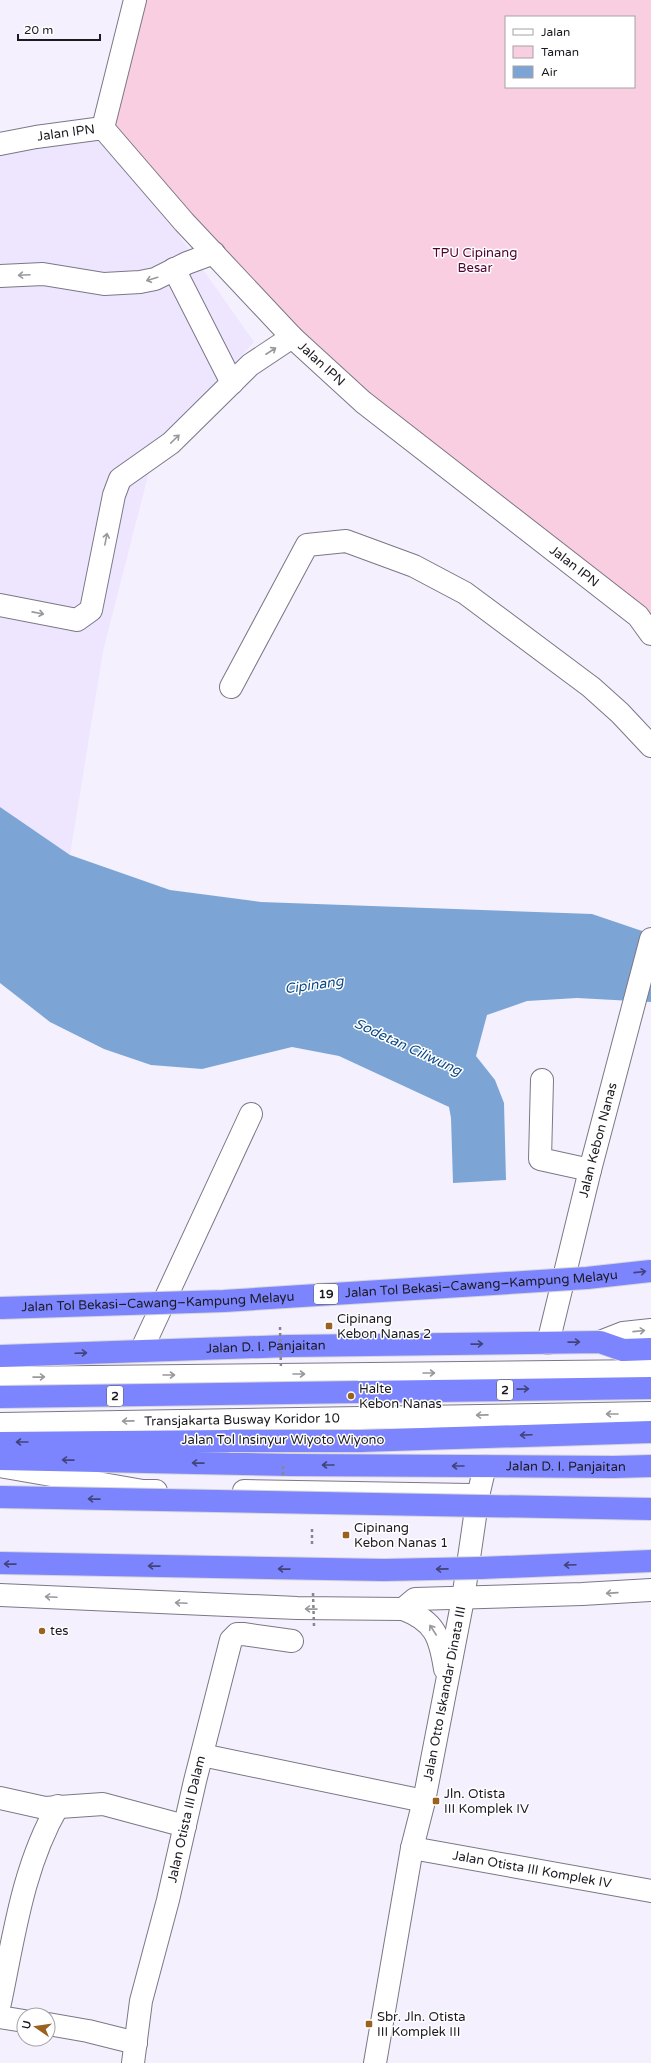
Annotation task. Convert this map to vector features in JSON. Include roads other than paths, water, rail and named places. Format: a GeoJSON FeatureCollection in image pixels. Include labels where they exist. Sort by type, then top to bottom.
{"type":"FeatureCollection","features":[{"type":"Feature","properties":{"kind":"highway","name":"Jalan Tol Bekasi–Cawang–Kampung Melayu"},"geometry":{"type":"LineString","coordinates":[[0,1308],[224,1300],[587,1278],[651,1271]]}},
{"type":"Feature","properties":{"kind":"highway","name":"Jalan D. I. Panjaitan"},"geometry":{"type":"LineString","coordinates":[[0,1356],[287,1346],[600,1342],[623,1350],[651,1349]]}},
{"type":"Feature","properties":{"kind":"highway","name":"2"},"geometry":{"type":"LineString","coordinates":[[0,1397],[651,1388]]}},
{"type":"Feature","properties":{"kind":"highway"},"geometry":{"type":"LineString","coordinates":[[565,1434],[651,1432]]}},
{"type":"Feature","properties":{"kind":"highway"},"geometry":{"type":"LineString","coordinates":[[565,1434],[651,1448]]}},
{"type":"Feature","properties":{"kind":"highway","name":"Jalan Tol Insinyur Wiyoto Wiyono"},"geometry":{"type":"LineString","coordinates":[[0,1443],[360,1440],[565,1434]]}},
{"type":"Feature","properties":{"kind":"highway","name":"Jalan D. I. Panjaitan"},"geometry":{"type":"LineString","coordinates":[[0,1459],[290,1465],[651,1466]]}},
{"type":"Feature","properties":{"kind":"highway"},"geometry":{"type":"LineString","coordinates":[[0,1497],[651,1508]]}},
{"type":"Feature","properties":{"kind":"highway"},"geometry":{"type":"LineString","coordinates":[[0,1564],[384,1570],[651,1561]]}},
{"type":"Feature","properties":{"kind":"street"},"geometry":{"type":"LineString","coordinates":[[103,128],[135,0]]}},
{"type":"Feature","properties":{"kind":"street","name":"Jalan IPN"},"geometry":{"type":"LineString","coordinates":[[0,144],[36,137],[103,128],[214,253],[292,337],[363,402],[638,616],[651,634]]}},
{"type":"Feature","properties":{"kind":"street"},"geometry":{"type":"LineString","coordinates":[[0,276],[43,274],[104,284],[140,282],[155,279],[174,269],[214,253]]}},
{"type":"Feature","properties":{"kind":"street"},"geometry":{"type":"LineString","coordinates":[[174,269],[232,383]]}},
{"type":"Feature","properties":{"kind":"street"},"geometry":{"type":"LineString","coordinates":[[0,605],[77,620],[91,610],[114,495],[120,479],[171,443],[250,364],[292,337]]}},
{"type":"Feature","properties":{"kind":"street"},"geometry":{"type":"LineString","coordinates":[[231,687],[307,545],[346,541],[414,566],[465,593],[591,687],[620,713],[651,746]]}},
{"type":"Feature","properties":{"kind":"street","name":"Jalan Kebon Nanas"},"geometry":{"type":"LineString","coordinates":[[548,1343],[590,1170],[650,942]]}},
{"type":"Feature","properties":{"kind":"street"},"geometry":{"type":"LineString","coordinates":[[542,1080],[540,1159],[590,1170]]}},
{"type":"Feature","properties":{"kind":"street"},"geometry":{"type":"LineString","coordinates":[[141,1351],[251,1114]]}},
{"type":"Feature","properties":{"kind":"street"},"geometry":{"type":"LineString","coordinates":[[600,1342],[623,1333],[651,1330]]}},
{"type":"Feature","properties":{"kind":"street"},"geometry":{"type":"LineString","coordinates":[[0,1378],[651,1371]]}},
{"type":"Feature","properties":{"kind":"street","name":"Transjakarta Busway Koridor 10"},"geometry":{"type":"LineString","coordinates":[[0,1424],[651,1413]]}},
{"type":"Feature","properties":{"kind":"street"},"geometry":{"type":"LineString","coordinates":[[0,1466],[143,1491],[294,1491],[651,1502]]}},
{"type":"Feature","properties":{"kind":"street","name":"Jalan Otto Iskandar Dinata III"},"geometry":{"type":"LineString","coordinates":[[375,2063],[412,1848],[424,1801],[463,1599],[478,1496],[485,1466]]}},
{"type":"Feature","properties":{"kind":"street"},"geometry":{"type":"LineString","coordinates":[[403,1609],[415,1599],[463,1599],[651,1590]]}},
{"type":"Feature","properties":{"kind":"street"},"geometry":{"type":"LineString","coordinates":[[0,1594],[297,1608],[403,1609],[420,1615],[430,1624],[438,1636],[443,1654],[447,1680]]}},
{"type":"Feature","properties":{"kind":"street","name":"Jalan Otista III Dalam"},"geometry":{"type":"LineString","coordinates":[[134,2053],[141,2001],[168,1900],[231,1640],[237,1634],[243,1634],[292,1641]]}},
{"type":"Feature","properties":{"kind":"street"},"geometry":{"type":"LineString","coordinates":[[202,1755],[424,1801]]}},
{"type":"Feature","properties":{"kind":"street"},"geometry":{"type":"LineString","coordinates":[[0,1798],[45,1808],[103,1804],[185,1826]]}},
{"type":"Feature","properties":{"kind":"street"},"geometry":{"type":"LineString","coordinates":[[0,2003],[27,1877],[40,1841],[58,1806]]}},
{"type":"Feature","properties":{"kind":"street","name":"Jalan Otista III Komplek IV"},"geometry":{"type":"LineString","coordinates":[[412,1848],[651,1891]]}},
{"type":"Feature","properties":{"kind":"street"},"geometry":{"type":"LineString","coordinates":[[0,2017],[16,2019]]}},
{"type":"Feature","properties":{"kind":"street"},"geometry":{"type":"LineString","coordinates":[[56,2025],[88,2031],[134,2053]]}},
{"type":"Feature","properties":{"kind":"water"},"geometry":{"type":"Polygon","coordinates":[[[0,807],[70,855],[170,890],[261,902],[592,914],[651,934],[651,1002],[577,998],[527,1001],[487,1015],[476,1056],[495,1080],[504,1103],[506,1180],[453,1183],[451,1118],[449,1107],[339,1056],[292,1047],[202,1069],[151,1065],[104,1049],[50,1022],[0,983],[0,807]]]}},
{"type":"Feature","properties":{"kind":"place","name":"Cipinang Kebon Nanas 2"},"geometry":{"type":"Point","coordinates":[329,1326]}},
{"type":"Feature","properties":{"kind":"place","name":"Halte Kebon Nanas"},"geometry":{"type":"Point","coordinates":[351,1396]}},
{"type":"Feature","properties":{"kind":"place","name":"Cipinang Kebon Nanas 1"},"geometry":{"type":"Point","coordinates":[346,1535]}},
{"type":"Feature","properties":{"kind":"place","name":"tes"},"geometry":{"type":"Point","coordinates":[42,1631]}},
{"type":"Feature","properties":{"kind":"place","name":"Jln. Otista III Komplek IV"},"geometry":{"type":"Point","coordinates":[436,1801]}},
{"type":"Feature","properties":{"kind":"place","name":"Sbr. Jln. Otista III Komplek III"},"geometry":{"type":"Point","coordinates":[369,2024]}},
{"type":"Feature","properties":{"kind":"park label","name":"TPU Cipinang Besar"},"geometry":{"type":"Point","coordinates":[475,260]}},
{"type":"Feature","properties":{"kind":"water label","name":"Cipinang"},"geometry":{"type":"Point","coordinates":[314,985]}},
{"type":"Feature","properties":{"kind":"water label","name":"Sodetan Ciliwung"},"geometry":{"type":"Point","coordinates":[408,1047]}}]}
